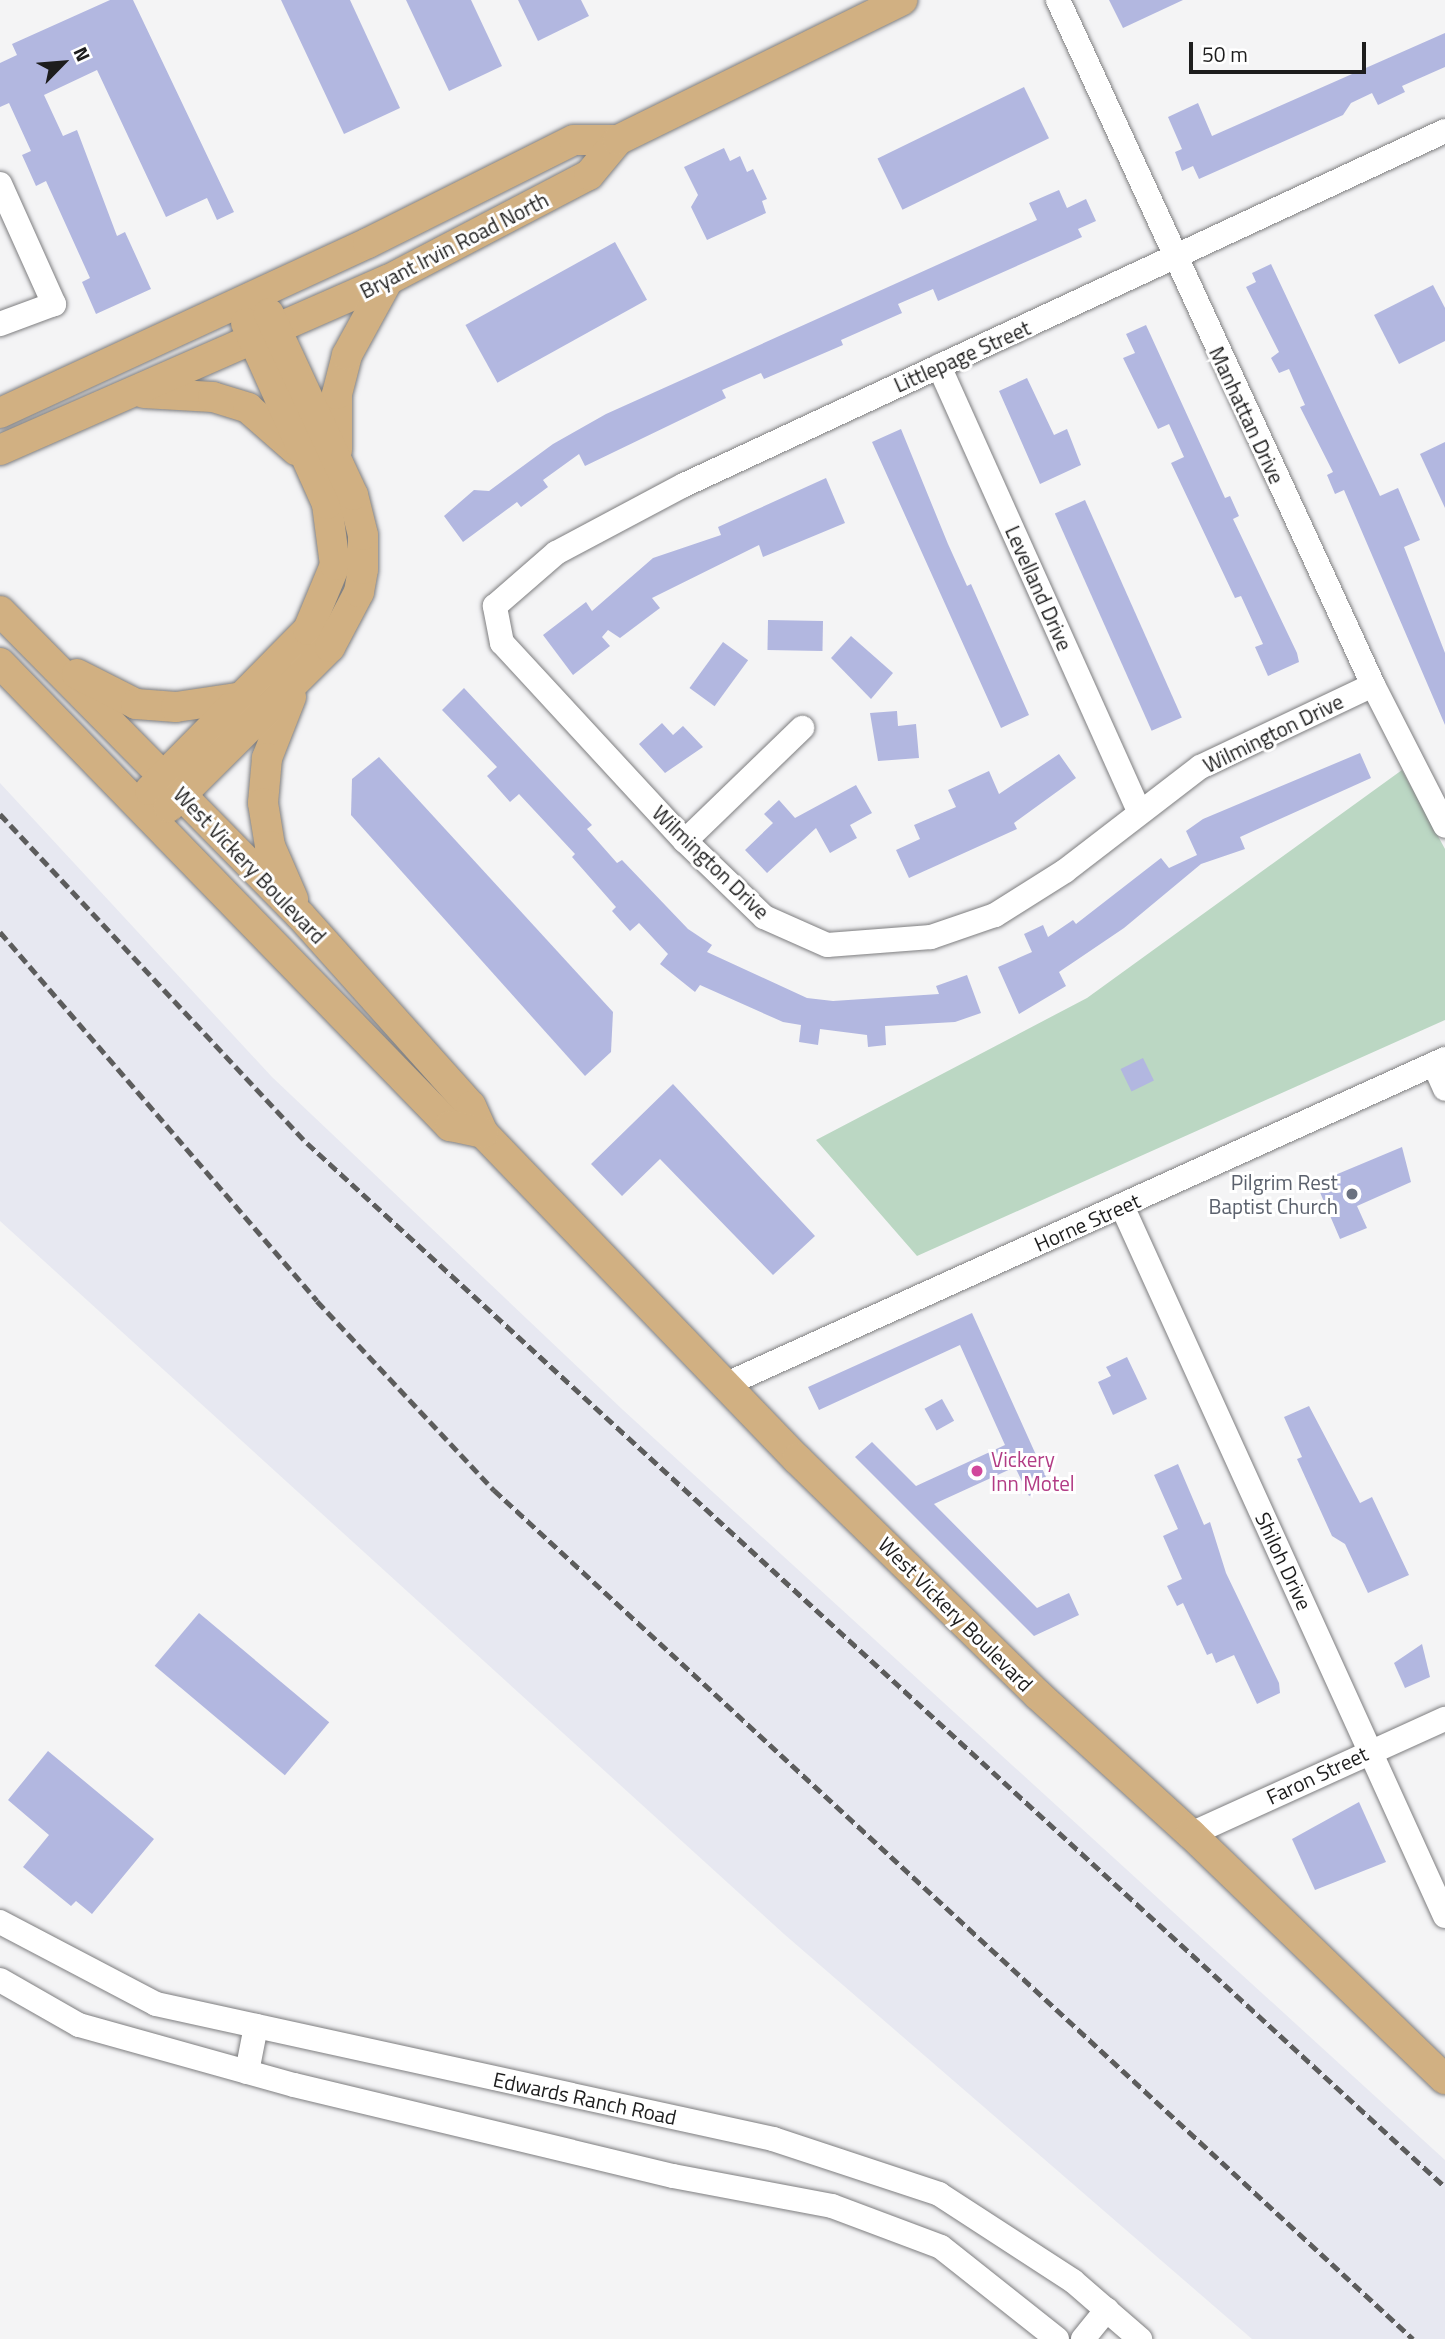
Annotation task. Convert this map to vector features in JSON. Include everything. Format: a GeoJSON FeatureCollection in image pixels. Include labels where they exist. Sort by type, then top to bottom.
{"type":"FeatureCollection","features":[{"type":"Feature","properties":{"kind":"main road","name":"Bryant Irvin Road North"},"geometry":{"type":"LineString","coordinates":[[0,450],[136,393],[388,280],[589,176],[618,140],[902,0]]}},
{"type":"Feature","properties":{"kind":"main road","name":"Bryant Irvin Road North"},"geometry":{"type":"LineString","coordinates":[[0,413],[248,298],[574,141],[618,140]]}},
{"type":"Feature","properties":{"kind":"main road"},"geometry":{"type":"LineString","coordinates":[[174,785],[244,697],[308,630],[331,584],[335,538],[323,461],[346,355],[388,280]]}},
{"type":"Feature","properties":{"kind":"main road"},"geometry":{"type":"LineString","coordinates":[[147,810],[297,684],[330,646],[359,592],[363,569],[363,535],[323,461],[248,298]]}},
{"type":"Feature","properties":{"kind":"main road"},"geometry":{"type":"LineString","coordinates":[[136,393],[213,397],[248,408],[323,461]]}},
{"type":"Feature","properties":{"kind":"main road"},"geometry":{"type":"LineString","coordinates":[[0,610],[64,666],[136,704],[176,707],[244,697]]}},
{"type":"Feature","properties":{"kind":"main road","name":"West Vickery Boulevard"},"geometry":{"type":"LineString","coordinates":[[0,610],[300,915],[471,1106],[483,1132],[729,1383],[1038,1695],[1191,1834],[1445,2079]]}},
{"type":"Feature","properties":{"kind":"main road","name":"West Vickery Boulevard"},"geometry":{"type":"LineString","coordinates":[[0,663],[147,810],[450,1126],[483,1132]]}},
{"type":"Feature","properties":{"kind":"main road"},"geometry":{"type":"LineString","coordinates":[[297,684],[267,758],[263,803],[270,846],[300,915]]}},
{"type":"Feature","properties":{"kind":"street","name":"Manhattan Drive"},"geometry":{"type":"LineString","coordinates":[[1058,0],[1175,260],[1373,685],[1445,826]]}},
{"type":"Feature","properties":{"kind":"street","name":"Littlepage Street"},"geometry":{"type":"LineString","coordinates":[[495,606],[556,553],[684,485],[1175,260],[1445,131]]}},
{"type":"Feature","properties":{"kind":"street"},"geometry":{"type":"LineString","coordinates":[[0,184],[54,304],[0,324]]}},
{"type":"Feature","properties":{"kind":"street","name":"Levelland Drive"},"geometry":{"type":"LineString","coordinates":[[939,366],[1139,811]]}},
{"type":"Feature","properties":{"kind":"street","name":"Wilmington Drive"},"geometry":{"type":"LineString","coordinates":[[495,606],[502,643],[685,841],[764,917],[795,934],[827,945],[876,945],[931,937],[995,915],[1065,871],[1139,811],[1200,767],[1373,685]]}},
{"type":"Feature","properties":{"kind":"street"},"geometry":{"type":"LineString","coordinates":[[685,841],[803,728]]}},
{"type":"Feature","properties":{"kind":"street"},"geometry":{"type":"LineString","coordinates":[[1439,1062],[1445,1089]]}},
{"type":"Feature","properties":{"kind":"street","name":"Horne Street"},"geometry":{"type":"LineString","coordinates":[[729,1383],[1439,1062]]}},
{"type":"Feature","properties":{"kind":"street","name":"Shiloh Drive"},"geometry":{"type":"LineString","coordinates":[[1122,1206],[1445,1916]]}},
{"type":"Feature","properties":{"kind":"street","name":"Faron Street"},"geometry":{"type":"LineString","coordinates":[[1191,1834],[1445,1718]]}},
{"type":"Feature","properties":{"kind":"street","name":"Edwards Ranch Road"},"geometry":{"type":"LineString","coordinates":[[0,1922],[156,2004],[773,2139],[939,2194],[1108,2309],[1140,2339]]}},
{"type":"Feature","properties":{"kind":"street"},"geometry":{"type":"LineString","coordinates":[[0,1980],[79,2025],[247,2072],[673,2176],[832,2206],[941,2246],[1057,2339]]}},
{"type":"Feature","properties":{"kind":"street"},"geometry":{"type":"LineString","coordinates":[[247,2072],[256,2026]]}},
{"type":"Feature","properties":{"kind":"street"},"geometry":{"type":"LineString","coordinates":[[1083,2339],[1108,2309]]}},
{"type":"Feature","properties":{"kind":"shaded area"},"geometry":{"type":"Polygon","coordinates":[[[0,783],[272,1077],[623,1410],[1445,2160],[1445,2339],[1252,2339],[784,1934],[0,1221],[0,783]]]}},
{"type":"Feature","properties":{"kind":"green space"},"geometry":{"type":"Polygon","coordinates":[[[1402,770],[1445,849],[1445,1020],[917,1256],[816,1140],[1087,998],[1402,770]]]}},
{"type":"Feature","properties":{"kind":"building"},"geometry":{"type":"Polygon","coordinates":[[[110,0],[133,0],[234,212],[217,220],[207,198],[166,217],[97,70],[44,95],[63,136],[77,130],[117,236],[125,232],[151,289],[96,314],[82,282],[90,278],[46,181],[36,186],[22,155],[31,151],[9,103],[0,107],[0,63],[17,55],[12,44],[110,0]]]}},
{"type":"Feature","properties":{"kind":"building"},"geometry":{"type":"Polygon","coordinates":[[[281,0],[350,0],[400,108],[344,134],[281,0]]]}},
{"type":"Feature","properties":{"kind":"building"},"geometry":{"type":"Polygon","coordinates":[[[406,0],[471,0],[502,66],[449,91],[406,0]]]}},
{"type":"Feature","properties":{"kind":"building"},"geometry":{"type":"Polygon","coordinates":[[[518,0],[581,0],[589,16],[538,41],[518,0]]]}},
{"type":"Feature","properties":{"kind":"building"},"geometry":{"type":"Polygon","coordinates":[[[1109,0],[1183,0],[1123,28],[1109,0]]]}},
{"type":"Feature","properties":{"kind":"building"},"geometry":{"type":"Polygon","coordinates":[[[1445,33],[1445,67],[1402,86],[1405,92],[1378,105],[1372,93],[1351,103],[1343,115],[1199,179],[1193,166],[1182,171],[1175,152],[1182,149],[1168,117],[1198,103],[1212,136],[1445,33]]]}},
{"type":"Feature","properties":{"kind":"building"},"geometry":{"type":"Polygon","coordinates":[[[1024,87],[1049,138],[902,210],[877,158],[1024,87]]]}},
{"type":"Feature","properties":{"kind":"building"},"geometry":{"type":"Polygon","coordinates":[[[724,148],[730,161],[740,156],[747,172],[753,169],[767,199],[762,201],[766,213],[707,240],[691,207],[698,195],[684,167],[724,148]]]}},
{"type":"Feature","properties":{"kind":"building"},"geometry":{"type":"Polygon","coordinates":[[[1059,190],[1067,208],[1086,199],[1096,221],[1078,229],[1082,237],[938,301],[933,289],[898,304],[902,313],[841,340],[843,345],[764,379],[761,373],[722,390],[726,398],[585,466],[579,454],[543,480],[548,487],[521,507],[517,502],[463,542],[444,516],[474,490],[489,491],[553,444],[606,414],[1037,220],[1029,203],[1059,190]]]}},
{"type":"Feature","properties":{"kind":"building"},"geometry":{"type":"Polygon","coordinates":[[[615,242],[647,300],[497,383],[465,325],[615,242]]]}},
{"type":"Feature","properties":{"kind":"building"},"geometry":{"type":"Polygon","coordinates":[[[1271,264],[1380,496],[1398,488],[1420,540],[1404,547],[1445,653],[1445,725],[1344,490],[1335,494],[1327,475],[1333,472],[1300,407],[1305,405],[1289,369],[1279,373],[1271,358],[1279,352],[1246,287],[1256,282],[1252,273],[1271,264]]]}},
{"type":"Feature","properties":{"kind":"building"},"geometry":{"type":"Polygon","coordinates":[[[1433,285],[1445,308],[1445,341],[1399,364],[1374,315],[1433,285]]]}},
{"type":"Feature","properties":{"kind":"building"},"geometry":{"type":"Polygon","coordinates":[[[1146,325],[1225,498],[1230,496],[1239,516],[1233,519],[1297,653],[1299,662],[1268,676],[1255,647],[1263,644],[1241,596],[1235,598],[1171,463],[1184,457],[1169,424],[1158,429],[1123,358],[1135,353],[1126,334],[1146,325]]]}},
{"type":"Feature","properties":{"kind":"building"},"geometry":{"type":"Polygon","coordinates":[[[1027,378],[1054,435],[1067,429],[1081,465],[1040,484],[999,391],[1027,378]]]}},
{"type":"Feature","properties":{"kind":"building"},"geometry":{"type":"Polygon","coordinates":[[[901,429],[948,544],[967,586],[971,584],[1029,715],[1001,728],[872,442],[901,429]]]}},
{"type":"Feature","properties":{"kind":"building"},"geometry":{"type":"Polygon","coordinates":[[[1445,442],[1445,508],[1420,454],[1445,442]]]}},
{"type":"Feature","properties":{"kind":"building"},"geometry":{"type":"Polygon","coordinates":[[[826,478],[845,523],[763,557],[759,545],[652,598],[660,608],[620,638],[608,630],[602,637],[610,646],[573,675],[543,635],[586,602],[592,611],[653,558],[721,535],[718,527],[826,478]]]}},
{"type":"Feature","properties":{"kind":"building"},"geometry":{"type":"Polygon","coordinates":[[[1085,500],[1182,717],[1152,731],[1055,513],[1085,500]]]}},
{"type":"Feature","properties":{"kind":"building"},"geometry":{"type":"Polygon","coordinates":[[[768,620],[823,621],[822,651],[767,650],[768,620]]]}},
{"type":"Feature","properties":{"kind":"building"},"geometry":{"type":"Polygon","coordinates":[[[851,636],[893,673],[871,699],[831,658],[851,636]]]}},
{"type":"Feature","properties":{"kind":"building"},"geometry":{"type":"Polygon","coordinates":[[[723,642],[748,660],[715,706],[689,688],[723,642]]]}},
{"type":"Feature","properties":{"kind":"building"},"geometry":{"type":"Polygon","coordinates":[[[464,688],[592,825],[587,829],[617,863],[622,860],[688,929],[712,945],[707,952],[807,998],[833,1001],[939,994],[936,986],[967,975],[981,1013],[955,1022],[885,1026],[886,1045],[868,1047],[867,1035],[820,1029],[818,1045],[799,1042],[801,1025],[783,1022],[700,985],[695,992],[660,964],[668,954],[639,923],[630,931],[612,911],[616,907],[572,857],[575,854],[519,794],[510,802],[487,776],[497,767],[442,710],[464,688]]]}},
{"type":"Feature","properties":{"kind":"building"},"geometry":{"type":"Polygon","coordinates":[[[897,711],[898,726],[916,724],[919,758],[878,761],[870,713],[897,711]]]}},
{"type":"Feature","properties":{"kind":"building"},"geometry":{"type":"Polygon","coordinates":[[[662,723],[673,735],[683,726],[703,747],[665,773],[639,744],[662,723]]]}},
{"type":"Feature","properties":{"kind":"building"},"geometry":{"type":"Polygon","coordinates":[[[1360,753],[1371,778],[1240,837],[1245,849],[1201,864],[1124,928],[1059,972],[1066,986],[1019,1014],[998,967],[1032,952],[1024,934],[1043,925],[1048,937],[1073,920],[1076,924],[1161,858],[1169,868],[1197,855],[1186,831],[1203,819],[1360,753]]]}},
{"type":"Feature","properties":{"kind":"building"},"geometry":{"type":"Polygon","coordinates":[[[1059,754],[1076,778],[1014,823],[1017,829],[909,878],[896,850],[920,839],[914,825],[956,807],[948,790],[989,771],[999,794],[1059,754]]]}},
{"type":"Feature","properties":{"kind":"building"},"geometry":{"type":"Polygon","coordinates":[[[379,757],[613,1012],[611,1052],[585,1076],[351,815],[352,779],[379,757]]]}},
{"type":"Feature","properties":{"kind":"building"},"geometry":{"type":"Polygon","coordinates":[[[856,785],[872,813],[850,825],[857,838],[830,853],[816,828],[767,873],[745,850],[773,823],[764,814],[779,800],[795,818],[856,785]]]}},
{"type":"Feature","properties":{"kind":"building"},"geometry":{"type":"Polygon","coordinates":[[[1143,1058],[1154,1080],[1131,1091],[1121,1069],[1143,1058]]]}},
{"type":"Feature","properties":{"kind":"building"},"geometry":{"type":"Polygon","coordinates":[[[673,1084],[815,1236],[773,1275],[660,1159],[622,1196],[591,1164],[673,1084]]]}},
{"type":"Feature","properties":{"kind":"building","name":"Pilgrim Rest Baptist Church"},"geometry":{"type":"Polygon","coordinates":[[[1402,1147],[1411,1182],[1357,1206],[1367,1228],[1340,1239],[1316,1183],[1402,1147]]]}},
{"type":"Feature","properties":{"kind":"building","name":"Vickery Inn Motel"},"geometry":{"type":"Polygon","coordinates":[[[972,1313],[1050,1486],[1029,1496],[1015,1467],[934,1504],[1037,1608],[1069,1593],[1079,1615],[1034,1636],[855,1457],[872,1442],[916,1486],[1005,1445],[960,1345],[819,1410],[808,1387],[972,1313]]]}},
{"type":"Feature","properties":{"kind":"building"},"geometry":{"type":"Polygon","coordinates":[[[1127,1357],[1147,1399],[1113,1415],[1098,1382],[1111,1376],[1106,1367],[1127,1357]]]}},
{"type":"Feature","properties":{"kind":"building"},"geometry":{"type":"Polygon","coordinates":[[[942,1399],[954,1421],[937,1431],[925,1409],[942,1399]]]}},
{"type":"Feature","properties":{"kind":"building"},"geometry":{"type":"Polygon","coordinates":[[[1309,1406],[1360,1503],[1372,1497],[1409,1575],[1368,1593],[1345,1544],[1332,1536],[1297,1459],[1302,1457],[1284,1417],[1309,1406]]]}},
{"type":"Feature","properties":{"kind":"building"},"geometry":{"type":"Polygon","coordinates":[[[1178,1464],[1204,1525],[1210,1522],[1226,1573],[1279,1683],[1280,1693],[1257,1704],[1234,1655],[1216,1663],[1212,1653],[1207,1655],[1183,1603],[1177,1606],[1167,1586],[1182,1579],[1163,1536],[1178,1529],[1154,1475],[1178,1464]]]}},
{"type":"Feature","properties":{"kind":"building"},"geometry":{"type":"Polygon","coordinates":[[[199,1613],[329,1722],[285,1775],[155,1666],[199,1613]]]}},
{"type":"Feature","properties":{"kind":"building"},"geometry":{"type":"Polygon","coordinates":[[[1422,1644],[1430,1677],[1405,1688],[1394,1663],[1422,1644]]]}},
{"type":"Feature","properties":{"kind":"building"},"geometry":{"type":"Polygon","coordinates":[[[48,1751],[154,1839],[92,1914],[76,1901],[71,1906],[23,1867],[49,1835],[8,1800],[48,1751]]]}},
{"type":"Feature","properties":{"kind":"building"},"geometry":{"type":"Polygon","coordinates":[[[1359,1802],[1386,1862],[1315,1890],[1292,1839],[1359,1802]]]}},
{"type":"Feature","properties":{"kind":"railway"},"geometry":{"type":"LineString","coordinates":[[0,814],[307,1143],[1445,2187]]}},
{"type":"Feature","properties":{"kind":"railway"},"geometry":{"type":"LineString","coordinates":[[0,932],[317,1301],[494,1490],[1413,2339]]}},
{"type":"Feature","properties":{"kind":"place","name":"Pilgrim Rest Baptist Church"},"geometry":{"type":"Point","coordinates":[1352,1194]}},
{"type":"Feature","properties":{"kind":"place","name":"Vickery Inn Motel"},"geometry":{"type":"Point","coordinates":[977,1471]}}]}
